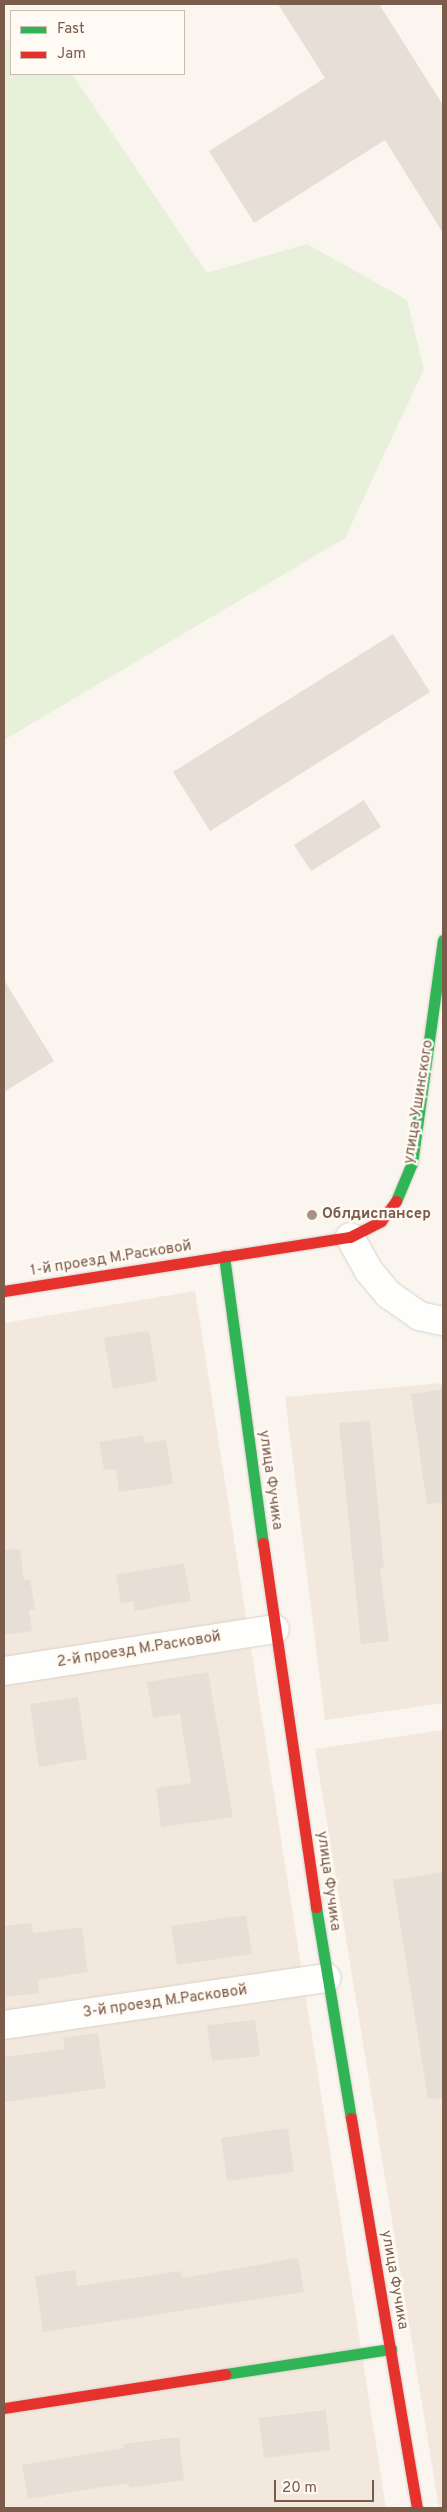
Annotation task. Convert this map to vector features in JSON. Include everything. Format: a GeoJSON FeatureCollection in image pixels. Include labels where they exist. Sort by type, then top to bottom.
{"type":"FeatureCollection","features":[{"type":"Feature","properties":{"kind":"street","name":"улица Ушинского"},"geometry":{"type":"LineString","coordinates":[[224,1256],[350,1237],[381,1221],[394,1206],[412,1163],[443,940]]}},
{"type":"Feature","properties":{"kind":"street"},"geometry":{"type":"LineString","coordinates":[[350,1237],[368,1270],[388,1294],[419,1316],[443,1321]]}},
{"type":"Feature","properties":{"kind":"street","name":"1-й проезд М.Расковой"},"geometry":{"type":"LineString","coordinates":[[4,1291],[224,1256]]}},
{"type":"Feature","properties":{"kind":"street","name":"улица Фучика"},"geometry":{"type":"LineString","coordinates":[[224,1256],[275,1629],[327,1978],[417,2508]]}},
{"type":"Feature","properties":{"kind":"street","name":"2-й проезд М.Расковой"},"geometry":{"type":"LineString","coordinates":[[4,1671],[275,1629]]}},
{"type":"Feature","properties":{"kind":"street","name":"3-й проезд М.Расковой"},"geometry":{"type":"LineString","coordinates":[[4,2025],[327,1978]]}},
{"type":"Feature","properties":{"kind":"street"},"geometry":{"type":"LineString","coordinates":[[4,2408],[391,2349]]}},
{"type":"Feature","properties":{"kind":"shaded area"},"geometry":{"type":"Polygon","coordinates":[[[195,1291],[386,2508],[4,2508],[4,1323],[195,1291]]]}},
{"type":"Feature","properties":{"kind":"shaded area"},"geometry":{"type":"Polygon","coordinates":[[[443,1383],[443,1703],[325,1720],[285,1397],[443,1383]]]}},
{"type":"Feature","properties":{"kind":"shaded area"},"geometry":{"type":"Polygon","coordinates":[[[443,1730],[443,2508],[439,2508],[315,1749],[443,1730]]]}},
{"type":"Feature","properties":{"kind":"green space"},"geometry":{"type":"Polygon","coordinates":[[[10,40],[10,75],[73,75],[207,273],[307,244],[407,300],[424,369],[345,538],[4,740],[4,41],[10,40]]]}},
{"type":"Feature","properties":{"kind":"building"},"geometry":{"type":"Polygon","coordinates":[[[278,4],[379,4],[443,105],[443,233],[385,140],[254,223],[209,151],[325,78],[278,4]]]}},
{"type":"Feature","properties":{"kind":"building"},"geometry":{"type":"Polygon","coordinates":[[[393,634],[430,692],[210,831],[173,772],[393,634]]]}},
{"type":"Feature","properties":{"kind":"building"},"geometry":{"type":"Polygon","coordinates":[[[364,800],[381,827],[311,871],[294,845],[364,800]]]}},
{"type":"Feature","properties":{"kind":"building"},"geometry":{"type":"Polygon","coordinates":[[[4,980],[54,1061],[4,1092],[4,980]]]}},
{"type":"Feature","properties":{"kind":"building"},"geometry":{"type":"Polygon","coordinates":[[[149,1331],[157,1381],[113,1389],[104,1338],[149,1331]]]}},
{"type":"Feature","properties":{"kind":"building"},"geometry":{"type":"Polygon","coordinates":[[[443,1389],[443,1503],[427,1504],[411,1394],[443,1389]]]}},
{"type":"Feature","properties":{"kind":"building"},"geometry":{"type":"Polygon","coordinates":[[[370,1421],[384,1568],[380,1568],[389,1641],[361,1644],[339,1423],[370,1421]]]}},
{"type":"Feature","properties":{"kind":"building"},"geometry":{"type":"Polygon","coordinates":[[[143,1435],[144,1443],[166,1440],[173,1484],[119,1492],[116,1469],[104,1470],[99,1442],[143,1435]]]}},
{"type":"Feature","properties":{"kind":"building"},"geometry":{"type":"Polygon","coordinates":[[[20,1549],[24,1580],[30,1579],[35,1609],[29,1610],[32,1631],[4,1635],[4,1550],[20,1549]]]}},
{"type":"Feature","properties":{"kind":"building"},"geometry":{"type":"Polygon","coordinates":[[[184,1563],[191,1601],[135,1611],[133,1601],[121,1603],[116,1575],[184,1563]]]}},
{"type":"Feature","properties":{"kind":"building"},"geometry":{"type":"Polygon","coordinates":[[[208,1672],[233,1817],[161,1827],[156,1788],[191,1783],[180,1714],[153,1718],[147,1682],[208,1672]]]}},
{"type":"Feature","properties":{"kind":"building"},"geometry":{"type":"Polygon","coordinates":[[[78,1697],[87,1759],[39,1767],[30,1704],[78,1697]]]}},
{"type":"Feature","properties":{"kind":"building"},"geometry":{"type":"Polygon","coordinates":[[[443,1872],[443,2098],[428,2099],[393,1880],[443,1872]]]}},
{"type":"Feature","properties":{"kind":"building"},"geometry":{"type":"Polygon","coordinates":[[[246,1915],[252,1954],[177,1965],[171,1926],[246,1915]]]}},
{"type":"Feature","properties":{"kind":"building"},"geometry":{"type":"Polygon","coordinates":[[[32,1923],[33,1933],[82,1927],[88,1972],[38,1980],[39,1993],[4,1997],[4,1926],[32,1923]]]}},
{"type":"Feature","properties":{"kind":"building"},"geometry":{"type":"Polygon","coordinates":[[[255,2020],[260,2056],[212,2061],[207,2025],[255,2020]]]}},
{"type":"Feature","properties":{"kind":"building"},"geometry":{"type":"Polygon","coordinates":[[[98,2033],[106,2088],[4,2102],[4,2057],[65,2049],[63,2038],[98,2033]]]}},
{"type":"Feature","properties":{"kind":"building"},"geometry":{"type":"Polygon","coordinates":[[[288,2128],[294,2172],[227,2181],[221,2138],[288,2128]]]}},
{"type":"Feature","properties":{"kind":"building"},"geometry":{"type":"Polygon","coordinates":[[[298,2258],[304,2292],[43,2332],[35,2276],[75,2270],[77,2286],[181,2271],[182,2278],[298,2258]]]}},
{"type":"Feature","properties":{"kind":"building"},"geometry":{"type":"Polygon","coordinates":[[[326,2410],[330,2450],[264,2458],[259,2418],[326,2410]]]}},
{"type":"Feature","properties":{"kind":"building"},"geometry":{"type":"Polygon","coordinates":[[[179,2437],[184,2480],[129,2488],[128,2483],[28,2499],[22,2465],[124,2448],[123,2444],[179,2437]]]}},
{"type":"Feature","properties":{"kind":"traffic: fast"},"geometry":{"type":"LineString","coordinates":[[396,1201],[412,1163],[443,940]]}},
{"type":"Feature","properties":{"kind":"traffic: fast"},"geometry":{"type":"LineString","coordinates":[[224,1256],[263,1543]]}},
{"type":"Feature","properties":{"kind":"traffic: fast"},"geometry":{"type":"LineString","coordinates":[[316,1907],[351,2118]]}},
{"type":"Feature","properties":{"kind":"traffic: fast"},"geometry":{"type":"LineString","coordinates":[[225,2374],[391,2349]]}},
{"type":"Feature","properties":{"kind":"traffic: jam"},"geometry":{"type":"LineString","coordinates":[[4,1291],[350,1237],[381,1221],[396,1201]]}},
{"type":"Feature","properties":{"kind":"traffic: jam"},"geometry":{"type":"LineString","coordinates":[[263,1543],[316,1907]]}},
{"type":"Feature","properties":{"kind":"traffic: jam"},"geometry":{"type":"LineString","coordinates":[[351,2118],[417,2508]]}},
{"type":"Feature","properties":{"kind":"traffic: jam"},"geometry":{"type":"LineString","coordinates":[[4,2408],[225,2374]]}},
{"type":"Feature","properties":{"kind":"place","name":"Облдиспансер"},"geometry":{"type":"Point","coordinates":[312,1215]}}]}
